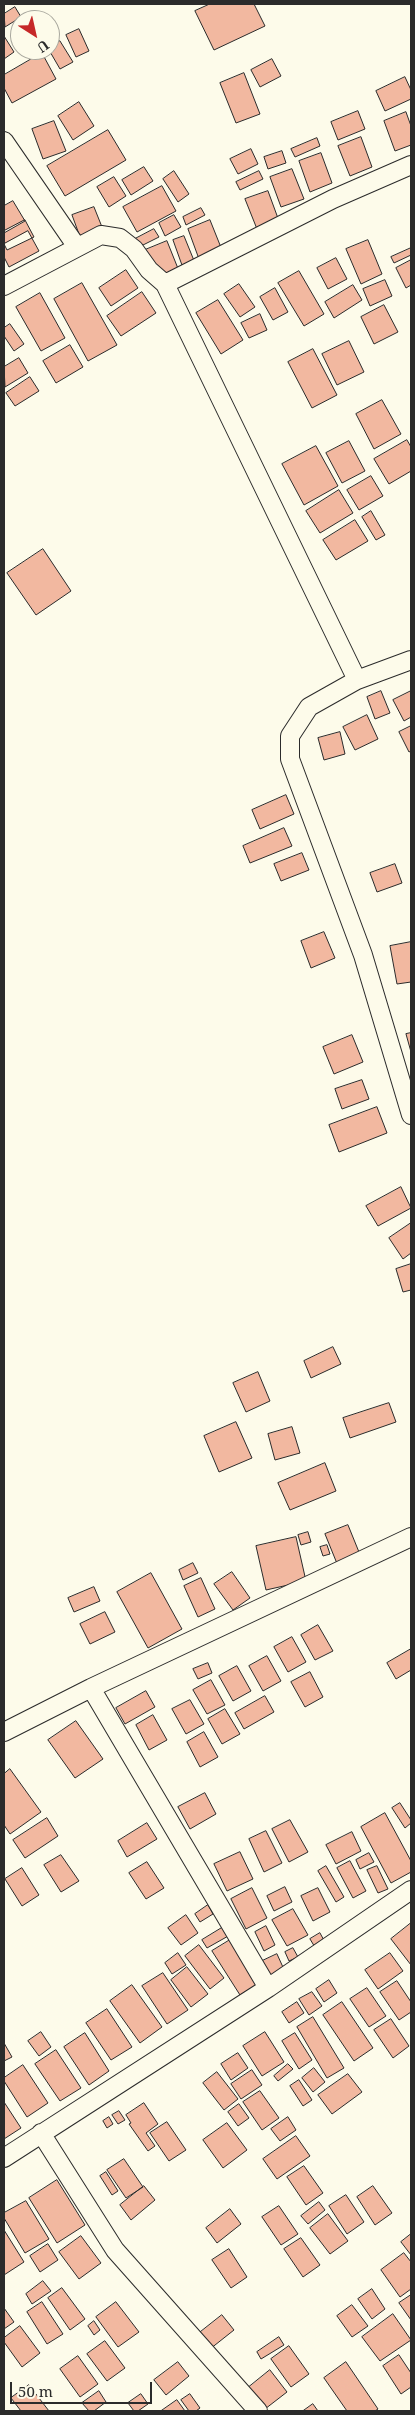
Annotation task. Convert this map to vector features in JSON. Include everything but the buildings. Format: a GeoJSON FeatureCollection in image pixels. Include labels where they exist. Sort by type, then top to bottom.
{"type":"FeatureCollection","features":[{"type":"Feature","properties":{"kind":"street"},"geometry":{"type":"LineString","coordinates":[[4,141],[77,247]]}},
{"type":"Feature","properties":{"kind":"street"},"geometry":{"type":"LineString","coordinates":[[165,284],[333,199],[411,165]]}},
{"type":"Feature","properties":{"kind":"street"},"geometry":{"type":"LineString","coordinates":[[4,286],[102,235],[120,238],[134,249],[148,270],[165,284],[357,680]]}},
{"type":"Feature","properties":{"kind":"street"},"geometry":{"type":"LineString","coordinates":[[411,660],[357,680],[309,707],[290,736],[290,759],[363,955],[411,1115]]}},
{"type":"Feature","properties":{"kind":"street"},"geometry":{"type":"LineString","coordinates":[[4,1732],[91,1688],[411,1538]]}},
{"type":"Feature","properties":{"kind":"street"},"geometry":{"type":"LineString","coordinates":[[91,1688],[268,1988]]}},
{"type":"Feature","properties":{"kind":"street"},"geometry":{"type":"LineString","coordinates":[[4,2158],[40,2133],[268,1988],[411,1890]]}},
{"type":"Feature","properties":{"kind":"street"},"geometry":{"type":"LineString","coordinates":[[40,2133],[115,2250],[258,2411]]}}]}
